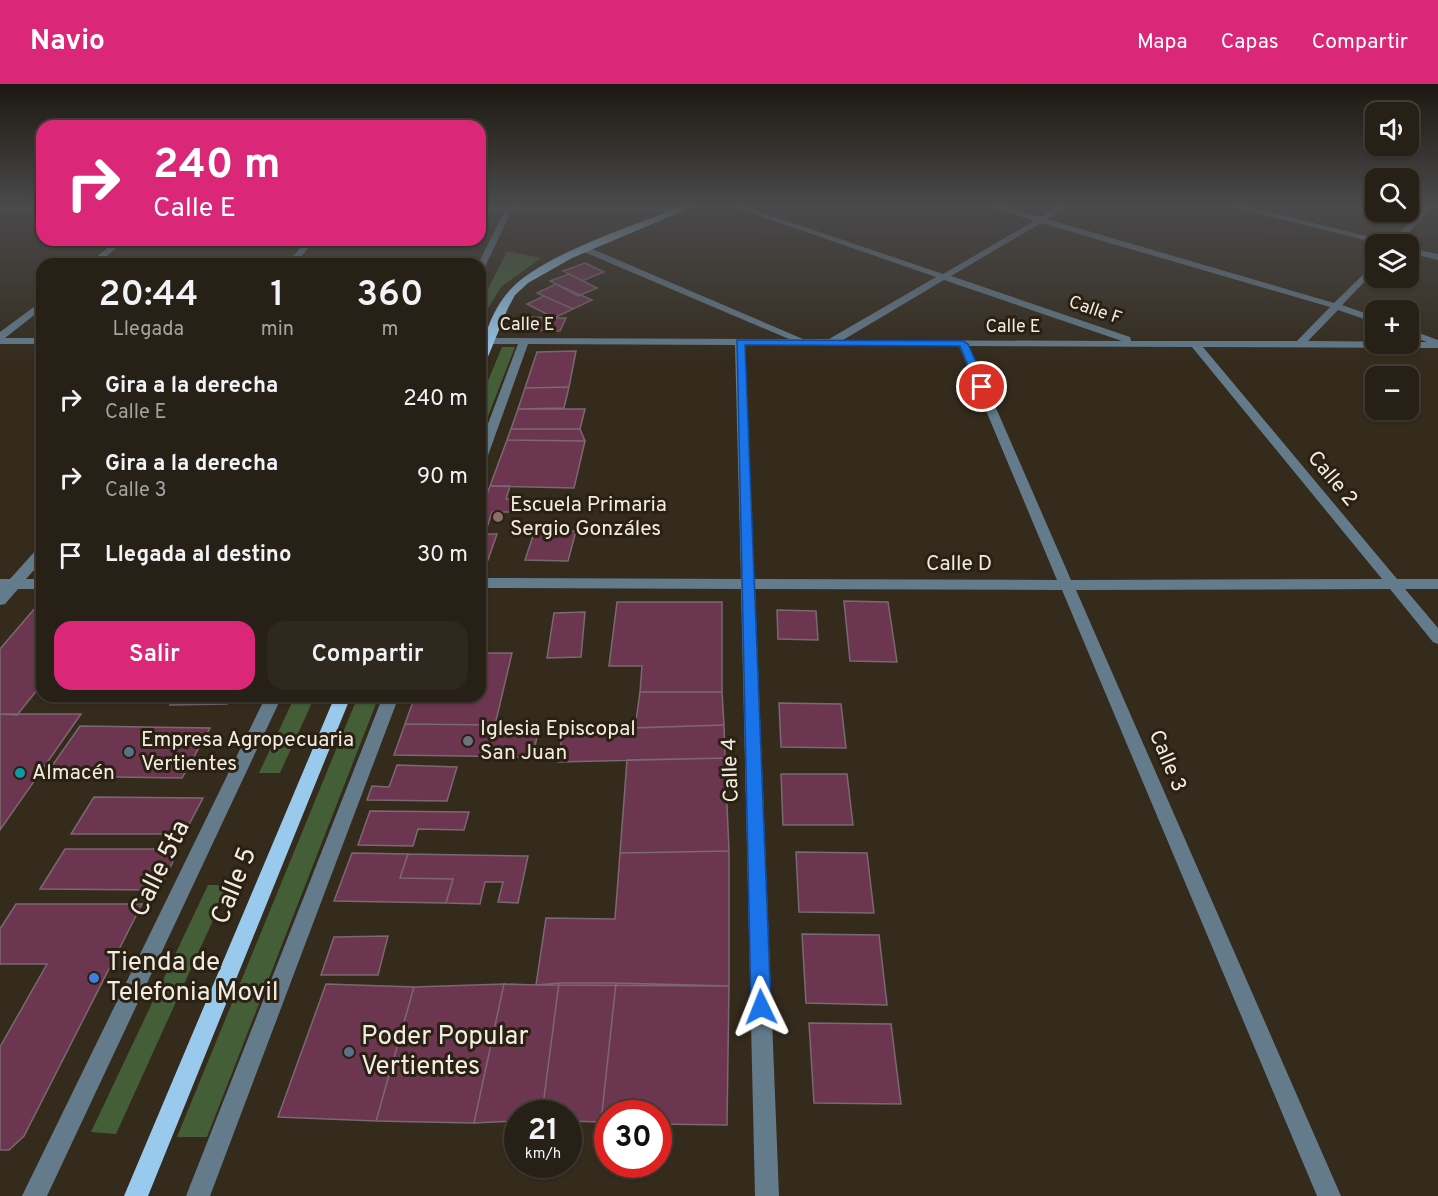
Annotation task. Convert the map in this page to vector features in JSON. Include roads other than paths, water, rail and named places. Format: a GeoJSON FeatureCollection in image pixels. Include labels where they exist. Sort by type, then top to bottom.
{"type":"FeatureCollection","features":[{"type":"Feature","properties":{"kind":"main road"},"geometry":{"type":"LineString","coordinates":[[486,339],[511,294],[520,284],[541,270],[570,257]]}},
{"type":"Feature","properties":{"kind":"main road","name":"Calle 5"},"geometry":{"type":"LineString","coordinates":[[136,1196],[341,702]]}},
{"type":"Feature","properties":{"kind":"street"},"geometry":{"type":"LineString","coordinates":[[602,257],[805,342]]}},
{"type":"Feature","properties":{"kind":"street","name":"Calle F"},"geometry":{"type":"LineString","coordinates":[[888,257],[1140,344]]}},
{"type":"Feature","properties":{"kind":"street"},"geometry":{"type":"LineString","coordinates":[[832,342],[977,257]]}},
{"type":"Feature","properties":{"kind":"street"},"geometry":{"type":"LineString","coordinates":[[1167,257],[1365,316]]}},
{"type":"Feature","properties":{"kind":"street"},"geometry":{"type":"LineString","coordinates":[[1300,344],[1365,276]]}},
{"type":"Feature","properties":{"kind":"street"},"geometry":{"type":"LineString","coordinates":[[0,339],[36,309]]}},
{"type":"Feature","properties":{"kind":"street"},"geometry":{"type":"LineString","coordinates":[[1419,336],[1438,343]]}},
{"type":"Feature","properties":{"kind":"street"},"geometry":{"type":"LineString","coordinates":[[0,339],[36,341]]}},
{"type":"Feature","properties":{"kind":"street","name":"Calle E"},"geometry":{"type":"LineString","coordinates":[[486,341],[963,344],[1438,343]]}},
{"type":"Feature","properties":{"kind":"street"},"geometry":{"type":"LineString","coordinates":[[486,444],[524,341]]}},
{"type":"Feature","properties":{"kind":"street","name":"Calle 4"},"geometry":{"type":"LineString","coordinates":[[740,342],[766,1196]]}},
{"type":"Feature","properties":{"kind":"street","name":"Calle 3"},"geometry":{"type":"LineString","coordinates":[[963,344],[1329,1196]]}},
{"type":"Feature","properties":{"kind":"street","name":"Calle 2"},"geometry":{"type":"LineString","coordinates":[[1195,344],[1438,638]]}},
{"type":"Feature","properties":{"kind":"street"},"geometry":{"type":"LineString","coordinates":[[0,600],[7,584],[36,557]]}},
{"type":"Feature","properties":{"kind":"street","name":"Calle D"},"geometry":{"type":"LineString","coordinates":[[486,583],[1438,584]]}},
{"type":"Feature","properties":{"kind":"street"},"geometry":{"type":"LineString","coordinates":[[7,584],[36,584]]}},
{"type":"Feature","properties":{"kind":"street","name":"Calle 5ta"},"geometry":{"type":"LineString","coordinates":[[33,1196],[271,702]]}},
{"type":"Feature","properties":{"kind":"street"},"geometry":{"type":"LineString","coordinates":[[198,1196],[389,702]]}},
{"type":"Feature","properties":{"kind":"place","name":"Escuela Primaria Sergio Gonzáles"},"geometry":{"type":"Point","coordinates":[498,517]}},
{"type":"Feature","properties":{"kind":"place","name":"Iglesia Episcopal San Juan"},"geometry":{"type":"Point","coordinates":[468,741]}},
{"type":"Feature","properties":{"kind":"place","name":"Empresa Agropecuaria Vertientes"},"geometry":{"type":"Point","coordinates":[129,752]}},
{"type":"Feature","properties":{"kind":"place","name":"Almacén"},"geometry":{"type":"Point","coordinates":[20,773]}},
{"type":"Feature","properties":{"kind":"place","name":"Tienda de Telefonia Movil"},"geometry":{"type":"Point","coordinates":[94,978]}},
{"type":"Feature","properties":{"kind":"place","name":"Poder Popular Vertientes"},"geometry":{"type":"Point","coordinates":[349,1052]}}]}
